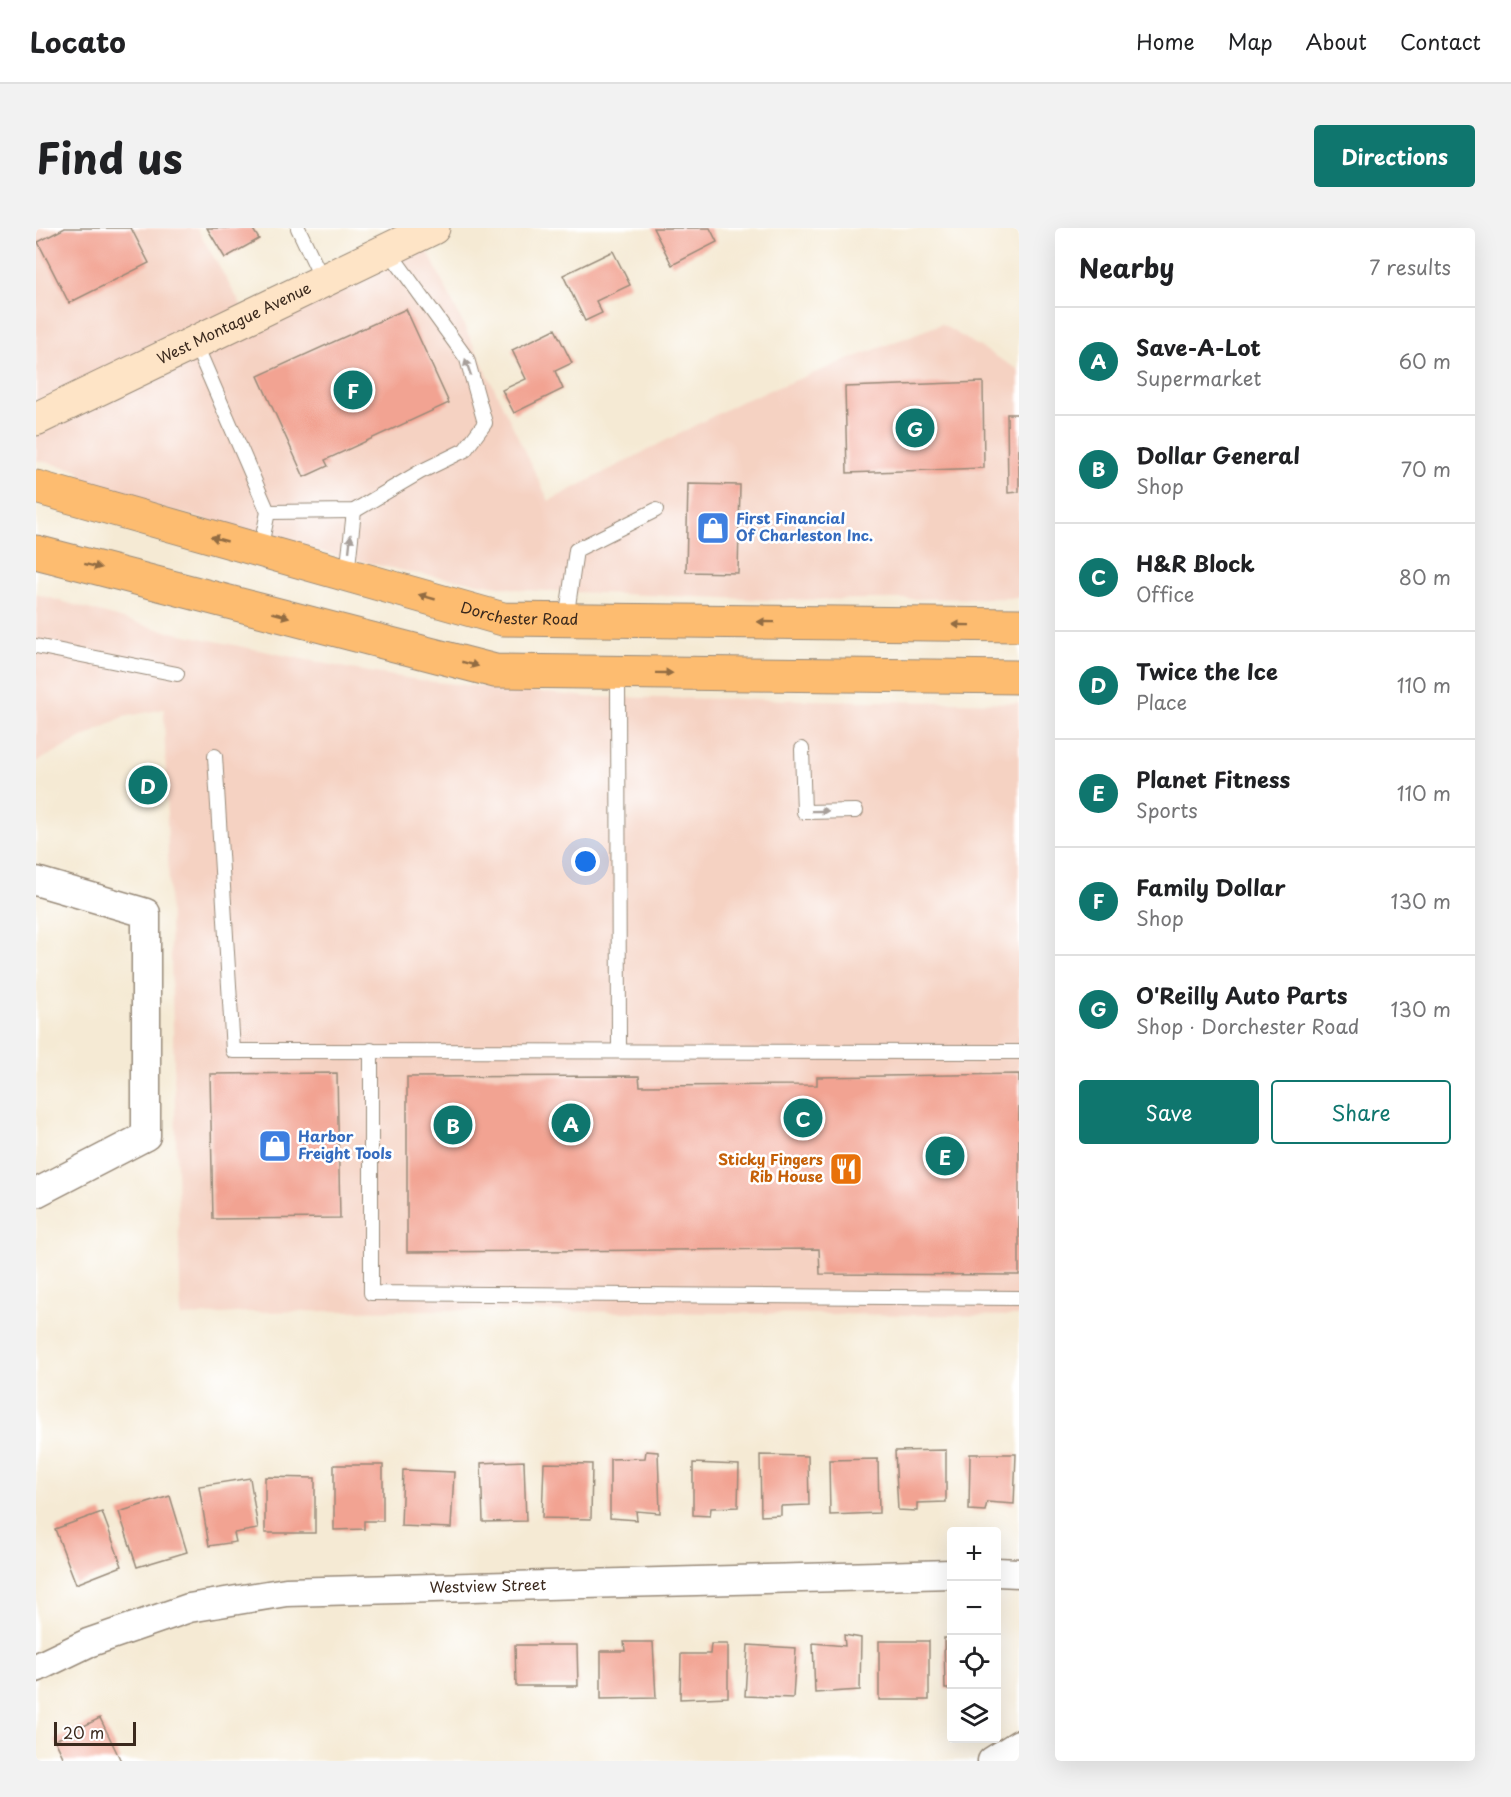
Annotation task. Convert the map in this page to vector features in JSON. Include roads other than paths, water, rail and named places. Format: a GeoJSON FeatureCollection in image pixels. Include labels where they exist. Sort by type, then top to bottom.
{"type":"FeatureCollection","features":[{"type":"Feature","properties":{"kind":"main road","name":"Dorchester Road"},"geometry":{"type":"LineString","coordinates":[[36,487],[503,619],[1019,625]]}},
{"type":"Feature","properties":{"kind":"main road"},"geometry":{"type":"LineString","coordinates":[[36,552],[495,671],[1019,677]]}},
{"type":"Feature","properties":{"kind":"street","name":"West Montague Avenue"},"geometry":{"type":"LineString","coordinates":[[36,419],[433,228]]}},
{"type":"Feature","properties":{"kind":"street"},"geometry":{"type":"LineString","coordinates":[[36,881],[146,913],[146,1136],[36,1193]]}},
{"type":"Feature","properties":{"kind":"street"},"geometry":{"type":"LineString","coordinates":[[1001,1572],[1019,1573]]}},
{"type":"Feature","properties":{"kind":"street","name":"Westview Street"},"geometry":{"type":"LineString","coordinates":[[36,1668],[88,1644],[189,1608],[286,1592],[947,1574]]}},
{"type":"Feature","properties":{"kind":"street"},"geometry":{"type":"LineString","coordinates":[[992,1761],[1019,1744]]}},
{"type":"Feature","properties":{"kind":"lane"},"geometry":{"type":"LineString","coordinates":[[298,228],[323,281]]}},
{"type":"Feature","properties":{"kind":"lane"},"geometry":{"type":"LineString","coordinates":[[268,512],[354,511],[420,472],[465,450],[485,423],[466,359],[388,250]]}},
{"type":"Feature","properties":{"kind":"lane"},"geometry":{"type":"LineString","coordinates":[[195,343],[268,512],[260,550]]}},
{"type":"Feature","properties":{"kind":"lane"},"geometry":{"type":"LineString","coordinates":[[566,620],[576,550],[656,510]]}},
{"type":"Feature","properties":{"kind":"lane"},"geometry":{"type":"LineString","coordinates":[[347,575],[354,511]]}},
{"type":"Feature","properties":{"kind":"lane"},"geometry":{"type":"LineString","coordinates":[[36,646],[177,674]]}},
{"type":"Feature","properties":{"kind":"lane"},"geometry":{"type":"LineString","coordinates":[[618,672],[618,1051]]}},
{"type":"Feature","properties":{"kind":"lane"},"geometry":{"type":"LineString","coordinates":[[802,749],[804,812],[856,811]]}},
{"type":"Feature","properties":{"kind":"lane"},"geometry":{"type":"LineString","coordinates":[[215,756],[233,1051],[1019,1052]]}},
{"type":"Feature","properties":{"kind":"lane"},"geometry":{"type":"LineString","coordinates":[[371,1050],[371,1293],[1019,1298]]}},
{"type":"Feature","properties":{"kind":"place","name":"Family Dollar"},"geometry":{"type":"Point","coordinates":[353,390]}},
{"type":"Feature","properties":{"kind":"place","name":"O'Reilly Auto Parts"},"geometry":{"type":"Point","coordinates":[915,428]}},
{"type":"Feature","properties":{"kind":"place","name":"First Financial Of Charleston Inc."},"geometry":{"type":"Point","coordinates":[713,528]}},
{"type":"Feature","properties":{"kind":"place","name":"Twice the Ice"},"geometry":{"type":"Point","coordinates":[148,785]}},
{"type":"Feature","properties":{"kind":"place","name":"H&R Block"},"geometry":{"type":"Point","coordinates":[803,1118]}},
{"type":"Feature","properties":{"kind":"place","name":"Save-A-Lot"},"geometry":{"type":"Point","coordinates":[571,1123]}},
{"type":"Feature","properties":{"kind":"place","name":"Dollar General"},"geometry":{"type":"Point","coordinates":[453,1125]}},
{"type":"Feature","properties":{"kind":"place","name":"Harbor Freight Tools"},"geometry":{"type":"Point","coordinates":[275,1146]}},
{"type":"Feature","properties":{"kind":"place","name":"Planet Fitness"},"geometry":{"type":"Point","coordinates":[945,1156]}},
{"type":"Feature","properties":{"kind":"place","name":"Sticky Fingers Rib House"},"geometry":{"type":"Point","coordinates":[846,1169]}}]}
